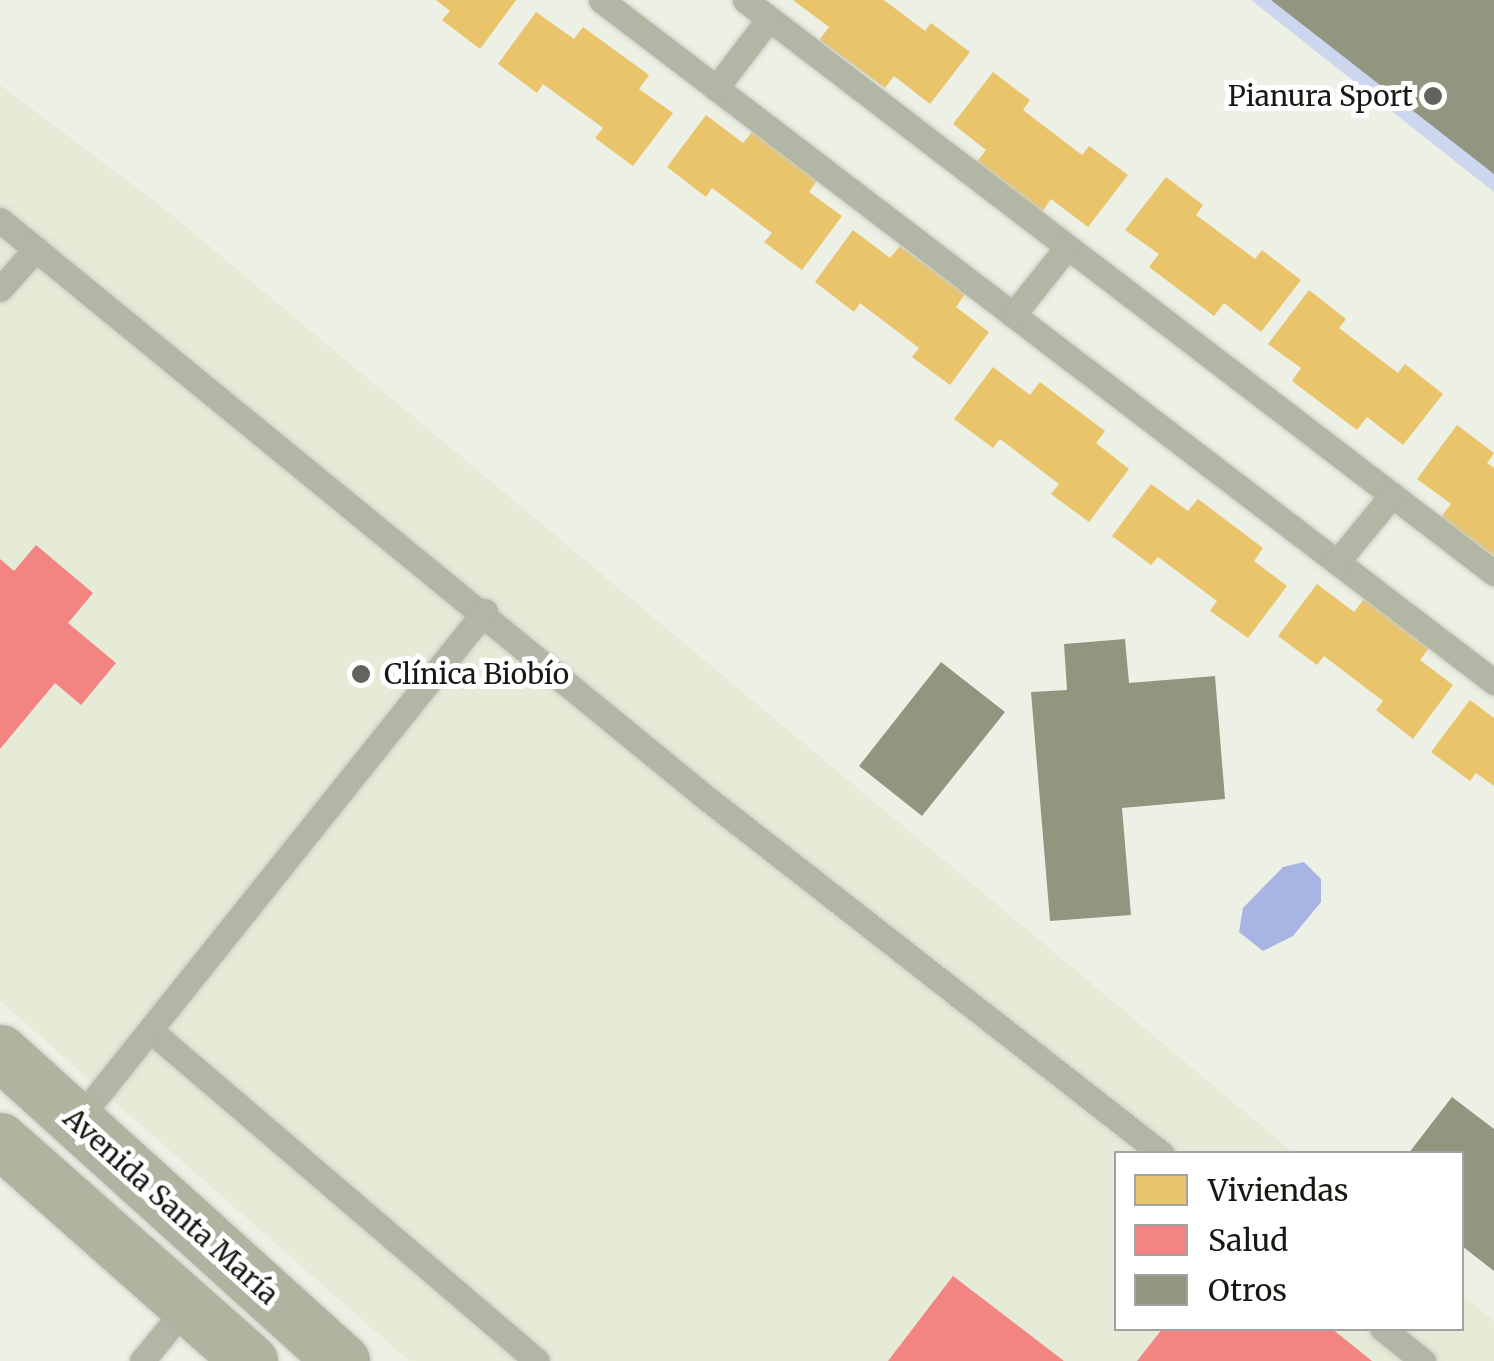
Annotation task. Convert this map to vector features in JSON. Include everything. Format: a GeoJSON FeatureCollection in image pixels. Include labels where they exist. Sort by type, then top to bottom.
{"type":"FeatureCollection","features":[{"type":"Feature","properties":{"kind":"main road","name":"Avenida Santa María"},"geometry":{"type":"LineString","coordinates":[[0,1052],[342,1361]]}},
{"type":"Feature","properties":{"kind":"main road"},"geometry":{"type":"LineString","coordinates":[[0,1140],[250,1361]]}},
{"type":"Feature","properties":{"kind":"lane"},"geometry":{"type":"LineString","coordinates":[[601,0],[1494,682]]}},
{"type":"Feature","properties":{"kind":"lane"},"geometry":{"type":"LineString","coordinates":[[745,0],[1494,573]]}},
{"type":"Feature","properties":{"kind":"lane"},"geometry":{"type":"LineString","coordinates":[[716,88],[769,19]]}},
{"type":"Feature","properties":{"kind":"lane"},"geometry":{"type":"LineString","coordinates":[[0,220],[485,611],[709,800],[1158,1151]]}},
{"type":"Feature","properties":{"kind":"lane"},"geometry":{"type":"LineString","coordinates":[[1013,315],[1068,247]]}},
{"type":"Feature","properties":{"kind":"lane"},"geometry":{"type":"LineString","coordinates":[[0,289],[36,249]]}},
{"type":"Feature","properties":{"kind":"lane"},"geometry":{"type":"LineString","coordinates":[[1337,562],[1392,495]]}},
{"type":"Feature","properties":{"kind":"lane"},"geometry":{"type":"LineString","coordinates":[[77,1121],[485,611]]}},
{"type":"Feature","properties":{"kind":"lane"},"geometry":{"type":"LineString","coordinates":[[150,1030],[537,1361]]}},
{"type":"Feature","properties":{"kind":"lane"},"geometry":{"type":"LineString","coordinates":[[142,1361],[187,1306]]}},
{"type":"Feature","properties":{"kind":"lane"},"geometry":{"type":"LineString","coordinates":[[1386,1331],[1423,1361]]}},
{"type":"Feature","properties":{"kind":"shaded area","name":"Pianura Sport"},"geometry":{"type":"Polygon","coordinates":[[[1251,0],[1494,0],[1494,192],[1251,0]]]}},
{"type":"Feature","properties":{"kind":"shaded area","name":"Clínica Biobío"},"geometry":{"type":"Polygon","coordinates":[[[0,85],[165,209],[1292,1151],[1114,1151],[1114,1331],[1464,1331],[1464,1296],[1494,1321],[1494,1361],[409,1361],[0,1001],[0,85]]]}},
{"type":"Feature","properties":{"kind":"water"},"geometry":{"type":"Polygon","coordinates":[[[1304,862],[1321,879],[1321,902],[1293,936],[1263,951],[1239,932],[1243,908],[1283,867],[1304,862]]]}},
{"type":"Feature","properties":{"kind":"building: Viviendas"},"geometry":{"type":"Polygon","coordinates":[[[436,0],[516,0],[480,49],[442,20],[450,11],[436,0]]]}},
{"type":"Feature","properties":{"kind":"building: Viviendas"},"geometry":{"type":"Polygon","coordinates":[[[793,0],[884,0],[925,31],[931,23],[970,52],[930,104],[894,76],[885,88],[819,40],[829,27],[793,0]]]}},
{"type":"Feature","properties":{"kind":"building: Viviendas"},"geometry":{"type":"Polygon","coordinates":[[[536,12],[574,39],[583,27],[649,75],[639,89],[673,113],[633,166],[595,138],[603,128],[543,84],[537,93],[498,64],[536,12]]]}},
{"type":"Feature","properties":{"kind":"building: Viviendas"},"geometry":{"type":"Polygon","coordinates":[[[993,72],[1030,100],[1023,110],[1082,155],[1089,146],[1128,175],[1088,227],[1051,199],[1042,212],[976,163],[986,150],[953,124],[993,72]]]}},
{"type":"Feature","properties":{"kind":"building: Viviendas"},"geometry":{"type":"Polygon","coordinates":[[[706,115],[743,143],[753,131],[818,179],[809,192],[842,216],[802,270],[764,242],[772,233],[712,188],[706,197],[667,167],[706,115]]]}},
{"type":"Feature","properties":{"kind":"building: Viviendas"},"geometry":{"type":"Polygon","coordinates":[[[1166,177],[1203,205],[1196,215],[1255,259],[1262,250],[1301,280],[1261,332],[1224,303],[1214,316],[1149,267],[1159,254],[1125,230],[1166,177]]]}},
{"type":"Feature","properties":{"kind":"building: Viviendas"},"geometry":{"type":"Polygon","coordinates":[[[853,230],[890,258],[900,246],[965,294],[956,307],[989,332],[950,385],[912,357],[919,348],[860,303],[854,312],[815,282],[853,230]]]}},
{"type":"Feature","properties":{"kind":"building: Viviendas"},"geometry":{"type":"Polygon","coordinates":[[[1309,290],[1346,319],[1339,328],[1398,373],[1405,364],[1443,394],[1403,445],[1367,417],[1357,430],[1292,381],[1301,368],[1268,344],[1309,290]]]}},
{"type":"Feature","properties":{"kind":"building: Viviendas"},"geometry":{"type":"Polygon","coordinates":[[[993,367],[1030,395],[1040,382],[1105,431],[1096,443],[1129,469],[1089,522],[1051,494],[1059,484],[1000,439],[993,448],[954,419],[993,367]]]}},
{"type":"Feature","properties":{"kind":"building: Viviendas"},"geometry":{"type":"Polygon","coordinates":[[[1457,425],[1494,453],[1487,463],[1494,468],[1494,556],[1441,517],[1451,504],[1417,479],[1457,425]]]}},
{"type":"Feature","properties":{"kind":"building: Viviendas"},"geometry":{"type":"Polygon","coordinates":[[[1151,484],[1188,511],[1198,499],[1263,548],[1254,561],[1287,586],[1248,638],[1210,611],[1217,601],[1158,557],[1151,565],[1112,536],[1151,484]]]}},
{"type":"Feature","properties":{"kind":"building: Viviendas"},"geometry":{"type":"Polygon","coordinates":[[[1317,584],[1354,612],[1364,599],[1429,648],[1420,660],[1453,685],[1413,739],[1376,710],[1383,701],[1324,656],[1317,665],[1278,636],[1317,584]]]}},
{"type":"Feature","properties":{"kind":"building: Viviendas"},"geometry":{"type":"Polygon","coordinates":[[[1470,700],[1494,718],[1494,786],[1476,773],[1470,781],[1431,752],[1470,700]]]}},
{"type":"Feature","properties":{"kind":"building: Salud"},"geometry":{"type":"Polygon","coordinates":[[[36,545],[93,593],[68,623],[116,663],[81,705],[55,683],[0,749],[0,559],[14,571],[36,545]]]}},
{"type":"Feature","properties":{"kind":"building: Salud"},"geometry":{"type":"Polygon","coordinates":[[[953,1276],[1064,1361],[888,1361],[953,1276]]]}},
{"type":"Feature","properties":{"kind":"building: Salud"},"geometry":{"type":"Polygon","coordinates":[[[1161,1331],[1335,1331],[1372,1361],[1137,1361],[1161,1331]]]}},
{"type":"Feature","properties":{"kind":"building: Otros","name":"Pianura Sport"},"geometry":{"type":"Polygon","coordinates":[[[1271,0],[1494,0],[1494,174],[1271,0]]]}},
{"type":"Feature","properties":{"kind":"building: Otros"},"geometry":{"type":"Polygon","coordinates":[[[1125,639],[1129,683],[1215,676],[1225,799],[1122,808],[1131,915],[1050,921],[1031,692],[1067,690],[1064,644],[1125,639]]]}},
{"type":"Feature","properties":{"kind":"building: Otros"},"geometry":{"type":"Polygon","coordinates":[[[941,662],[1005,712],[922,816],[859,766],[941,662]]]}},
{"type":"Feature","properties":{"kind":"building: Otros"},"geometry":{"type":"Polygon","coordinates":[[[1452,1097],[1494,1129],[1494,1271],[1464,1248],[1464,1151],[1410,1151],[1452,1097]]]}},
{"type":"Feature","properties":{"kind":"place","name":"Pianura Sport"},"geometry":{"type":"Point","coordinates":[1433,96]}},
{"type":"Feature","properties":{"kind":"place","name":"Clínica Biobío"},"geometry":{"type":"Point","coordinates":[361,674]}}]}
